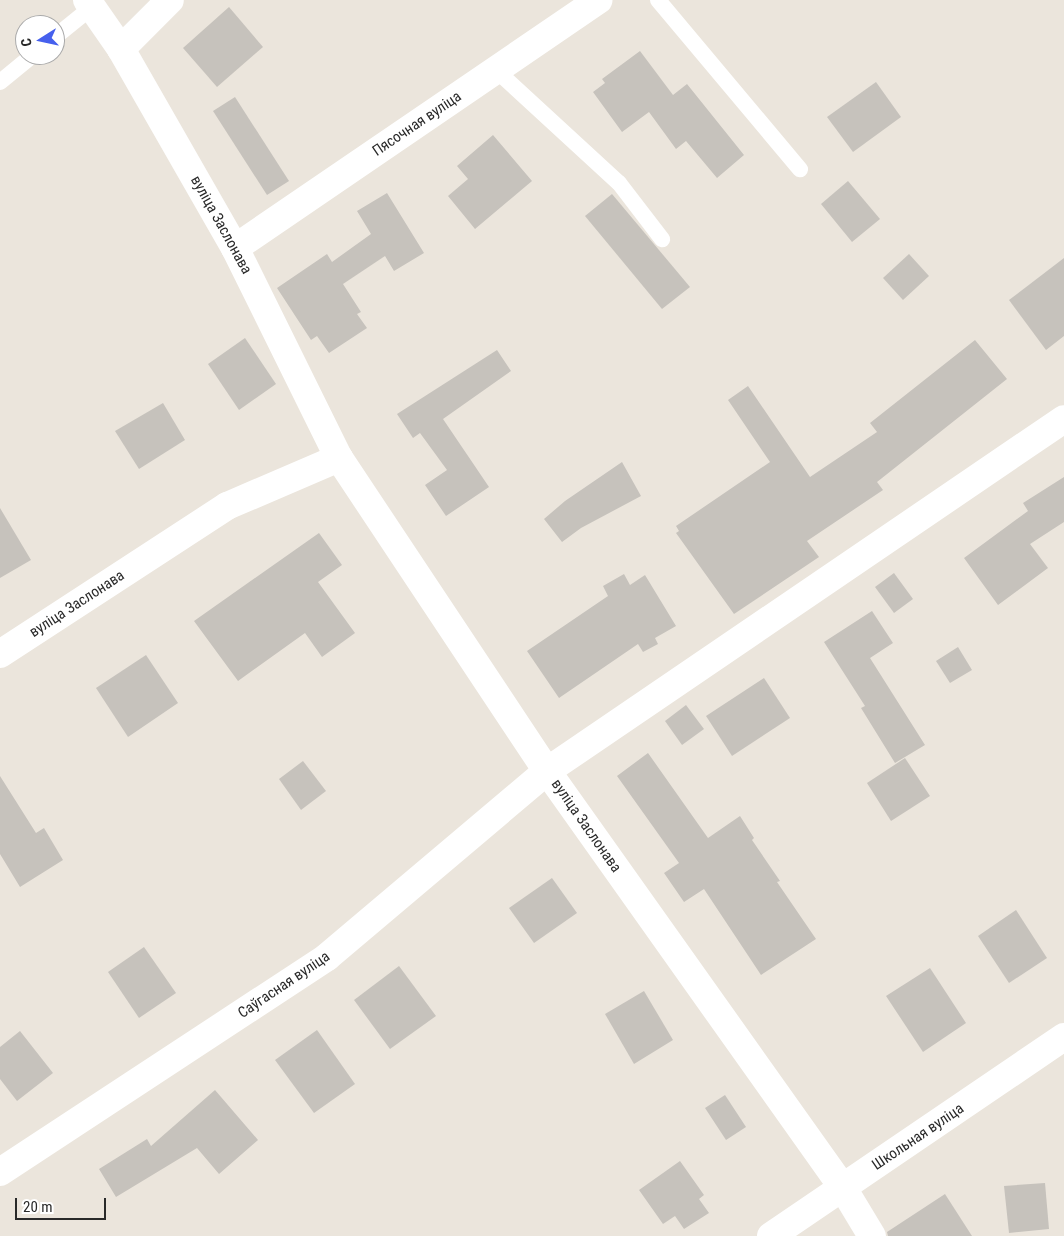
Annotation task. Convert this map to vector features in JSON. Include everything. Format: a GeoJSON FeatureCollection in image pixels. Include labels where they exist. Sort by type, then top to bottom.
{"type":"FeatureCollection","features":[{"type":"Feature","properties":{"kind":"street"},"geometry":{"type":"LineString","coordinates":[[121,49],[170,0]]}},
{"type":"Feature","properties":{"kind":"street","name":"Пясочная вуліца"},"geometry":{"type":"LineString","coordinates":[[235,248],[599,0]]}},
{"type":"Feature","properties":{"kind":"street","name":"вуліца Заслонава"},"geometry":{"type":"LineString","coordinates":[[90,4],[121,49],[235,248],[339,458],[547,771],[843,1188],[872,1236]]}},
{"type":"Feature","properties":{"kind":"street","name":"Саўгасная вуліца"},"geometry":{"type":"LineString","coordinates":[[0,1172],[327,957],[547,771],[1064,419]]}},
{"type":"Feature","properties":{"kind":"street","name":"вуліца Заслонава"},"geometry":{"type":"LineString","coordinates":[[0,654],[227,506],[339,458]]}},
{"type":"Feature","properties":{"kind":"street","name":"Школьная вуліца"},"geometry":{"type":"LineString","coordinates":[[771,1236],[1064,1037]]}},
{"type":"Feature","properties":{"kind":"lane"},"geometry":{"type":"LineString","coordinates":[[658,0],[800,169]]}},
{"type":"Feature","properties":{"kind":"lane"},"geometry":{"type":"LineString","coordinates":[[65,28],[90,4]]}},
{"type":"Feature","properties":{"kind":"lane"},"geometry":{"type":"LineString","coordinates":[[0,82],[21,65]]}},
{"type":"Feature","properties":{"kind":"lane"},"geometry":{"type":"LineString","coordinates":[[496,70],[619,183],[662,239]]}},
{"type":"Feature","properties":{"kind":"building"},"geometry":{"type":"Polygon","coordinates":[[[229,7],[263,47],[217,87],[183,48],[229,7]]]}},
{"type":"Feature","properties":{"kind":"building"},"geometry":{"type":"Polygon","coordinates":[[[640,51],[673,95],[687,84],[744,155],[717,178],[686,141],[676,149],[649,112],[622,132],[593,92],[605,83],[602,79],[640,51]]]}},
{"type":"Feature","properties":{"kind":"building"},"geometry":{"type":"Polygon","coordinates":[[[876,82],[901,117],[853,152],[827,117],[876,82]]]}},
{"type":"Feature","properties":{"kind":"building"},"geometry":{"type":"Polygon","coordinates":[[[235,97],[289,181],[267,195],[213,111],[235,97]]]}},
{"type":"Feature","properties":{"kind":"building"},"geometry":{"type":"Polygon","coordinates":[[[493,135],[532,181],[475,229],[448,196],[468,179],[457,166],[493,135]]]}},
{"type":"Feature","properties":{"kind":"building"},"geometry":{"type":"Polygon","coordinates":[[[848,181],[880,219],[852,242],[821,204],[848,181]]]}},
{"type":"Feature","properties":{"kind":"building"},"geometry":{"type":"Polygon","coordinates":[[[387,193],[424,253],[394,271],[385,256],[343,284],[361,312],[357,314],[367,328],[329,353],[317,336],[311,340],[277,288],[327,254],[332,262],[371,234],[357,211],[387,193]]]}},
{"type":"Feature","properties":{"kind":"building"},"geometry":{"type":"Polygon","coordinates":[[[612,194],[690,287],[662,309],[585,216],[612,194]]]}},
{"type":"Feature","properties":{"kind":"building"},"geometry":{"type":"Polygon","coordinates":[[[909,254],[929,276],[903,300],[883,278],[909,254]]]}},
{"type":"Feature","properties":{"kind":"building"},"geometry":{"type":"Polygon","coordinates":[[[1064,258],[1064,336],[1046,350],[1009,300],[1064,258]]]}},
{"type":"Feature","properties":{"kind":"building"},"geometry":{"type":"Polygon","coordinates":[[[245,338],[276,384],[239,410],[208,364],[245,338]]]}},
{"type":"Feature","properties":{"kind":"building"},"geometry":{"type":"Polygon","coordinates":[[[975,340],[1007,379],[877,482],[883,490],[807,541],[819,557],[734,614],[676,533],[679,531],[676,526],[770,462],[728,400],[748,386],[810,477],[877,432],[870,423],[975,340]]]}},
{"type":"Feature","properties":{"kind":"building"},"geometry":{"type":"Polygon","coordinates":[[[497,350],[511,371],[443,419],[489,487],[446,516],[425,485],[447,470],[420,433],[413,438],[397,414],[497,350]]]}},
{"type":"Feature","properties":{"kind":"building"},"geometry":{"type":"Polygon","coordinates":[[[163,403],[185,440],[139,469],[115,431],[163,403]]]}},
{"type":"Feature","properties":{"kind":"building"},"geometry":{"type":"Polygon","coordinates":[[[622,462],[641,496],[581,528],[562,542],[544,519],[565,501],[622,462]]]}},
{"type":"Feature","properties":{"kind":"building"},"geometry":{"type":"Polygon","coordinates":[[[1064,477],[1064,522],[1030,544],[1048,568],[998,605],[964,558],[1028,511],[1023,503],[1064,477]]]}},
{"type":"Feature","properties":{"kind":"building"},"geometry":{"type":"Polygon","coordinates":[[[0,508],[31,560],[0,578],[0,508]]]}},
{"type":"Feature","properties":{"kind":"building"},"geometry":{"type":"Polygon","coordinates":[[[319,533],[342,565],[318,582],[355,633],[322,657],[305,633],[238,681],[194,621],[319,533]]]}},
{"type":"Feature","properties":{"kind":"building"},"geometry":{"type":"Polygon","coordinates":[[[894,573],[913,599],[894,613],[875,587],[894,573]]]}},
{"type":"Feature","properties":{"kind":"building"},"geometry":{"type":"Polygon","coordinates":[[[624,574],[630,585],[645,575],[676,626],[655,638],[658,644],[643,652],[638,644],[559,698],[527,651],[608,596],[603,586],[624,574]]]}},
{"type":"Feature","properties":{"kind":"building"},"geometry":{"type":"Polygon","coordinates":[[[872,611],[893,643],[870,658],[925,745],[895,763],[861,708],[865,706],[824,642],[872,611]]]}},
{"type":"Feature","properties":{"kind":"building"},"geometry":{"type":"Polygon","coordinates":[[[958,647],[972,670],[950,683],[936,661],[958,647]]]}},
{"type":"Feature","properties":{"kind":"building"},"geometry":{"type":"Polygon","coordinates":[[[146,655],[178,703],[128,737],[96,688],[146,655]]]}},
{"type":"Feature","properties":{"kind":"building"},"geometry":{"type":"Polygon","coordinates":[[[764,678],[790,718],[732,756],[706,716],[764,678]]]}},
{"type":"Feature","properties":{"kind":"building"},"geometry":{"type":"Polygon","coordinates":[[[686,705],[704,729],[682,745],[665,721],[686,705]]]}},
{"type":"Feature","properties":{"kind":"building"},"geometry":{"type":"Polygon","coordinates":[[[648,753],[708,838],[740,816],[754,838],[752,840],[780,881],[777,882],[816,939],[761,975],[704,889],[684,902],[664,873],[679,863],[617,776],[648,753]]]}},
{"type":"Feature","properties":{"kind":"building"},"geometry":{"type":"Polygon","coordinates":[[[905,758],[930,796],[891,821],[867,783],[905,758]]]}},
{"type":"Feature","properties":{"kind":"building"},"geometry":{"type":"Polygon","coordinates":[[[303,761],[326,791],[301,810],[279,779],[303,761]]]}},
{"type":"Feature","properties":{"kind":"building"},"geometry":{"type":"Polygon","coordinates":[[[0,776],[36,833],[44,828],[63,860],[20,887],[0,854],[0,776]]]}},
{"type":"Feature","properties":{"kind":"building"},"geometry":{"type":"Polygon","coordinates":[[[552,878],[577,913],[534,943],[509,908],[552,878]]]}},
{"type":"Feature","properties":{"kind":"building"},"geometry":{"type":"Polygon","coordinates":[[[1016,910],[1047,958],[1009,983],[978,936],[1016,910]]]}},
{"type":"Feature","properties":{"kind":"building"},"geometry":{"type":"Polygon","coordinates":[[[144,947],[176,993],[139,1018],[108,972],[144,947]]]}},
{"type":"Feature","properties":{"kind":"building"},"geometry":{"type":"Polygon","coordinates":[[[399,966],[436,1016],[390,1049],[354,1000],[399,966]]]}},
{"type":"Feature","properties":{"kind":"building"},"geometry":{"type":"Polygon","coordinates":[[[930,968],[966,1023],[923,1052],[886,996],[930,968]]]}},
{"type":"Feature","properties":{"kind":"building"},"geometry":{"type":"Polygon","coordinates":[[[644,991],[673,1040],[634,1064],[605,1014],[644,991]]]}},
{"type":"Feature","properties":{"kind":"building"},"geometry":{"type":"Polygon","coordinates":[[[317,1030],[355,1084],[314,1113],[275,1060],[317,1030]]]}},
{"type":"Feature","properties":{"kind":"building"},"geometry":{"type":"Polygon","coordinates":[[[20,1031],[53,1073],[17,1101],[0,1079],[0,1047],[20,1031]]]}},
{"type":"Feature","properties":{"kind":"building"},"geometry":{"type":"Polygon","coordinates":[[[215,1090],[258,1140],[219,1174],[197,1148],[116,1197],[99,1169],[147,1139],[151,1146],[215,1090]]]}},
{"type":"Feature","properties":{"kind":"building"},"geometry":{"type":"Polygon","coordinates":[[[725,1095],[746,1127],[726,1140],[705,1108],[725,1095]]]}},
{"type":"Feature","properties":{"kind":"building"},"geometry":{"type":"Polygon","coordinates":[[[680,1161],[704,1195],[699,1199],[709,1213],[684,1229],[675,1216],[663,1224],[639,1190],[680,1161]]]}},
{"type":"Feature","properties":{"kind":"building"},"geometry":{"type":"Polygon","coordinates":[[[1045,1183],[1049,1229],[1009,1233],[1004,1186],[1045,1183]]]}},
{"type":"Feature","properties":{"kind":"building"},"geometry":{"type":"Polygon","coordinates":[[[945,1194],[972,1236],[888,1236],[887,1232],[945,1194]]]}}]}
